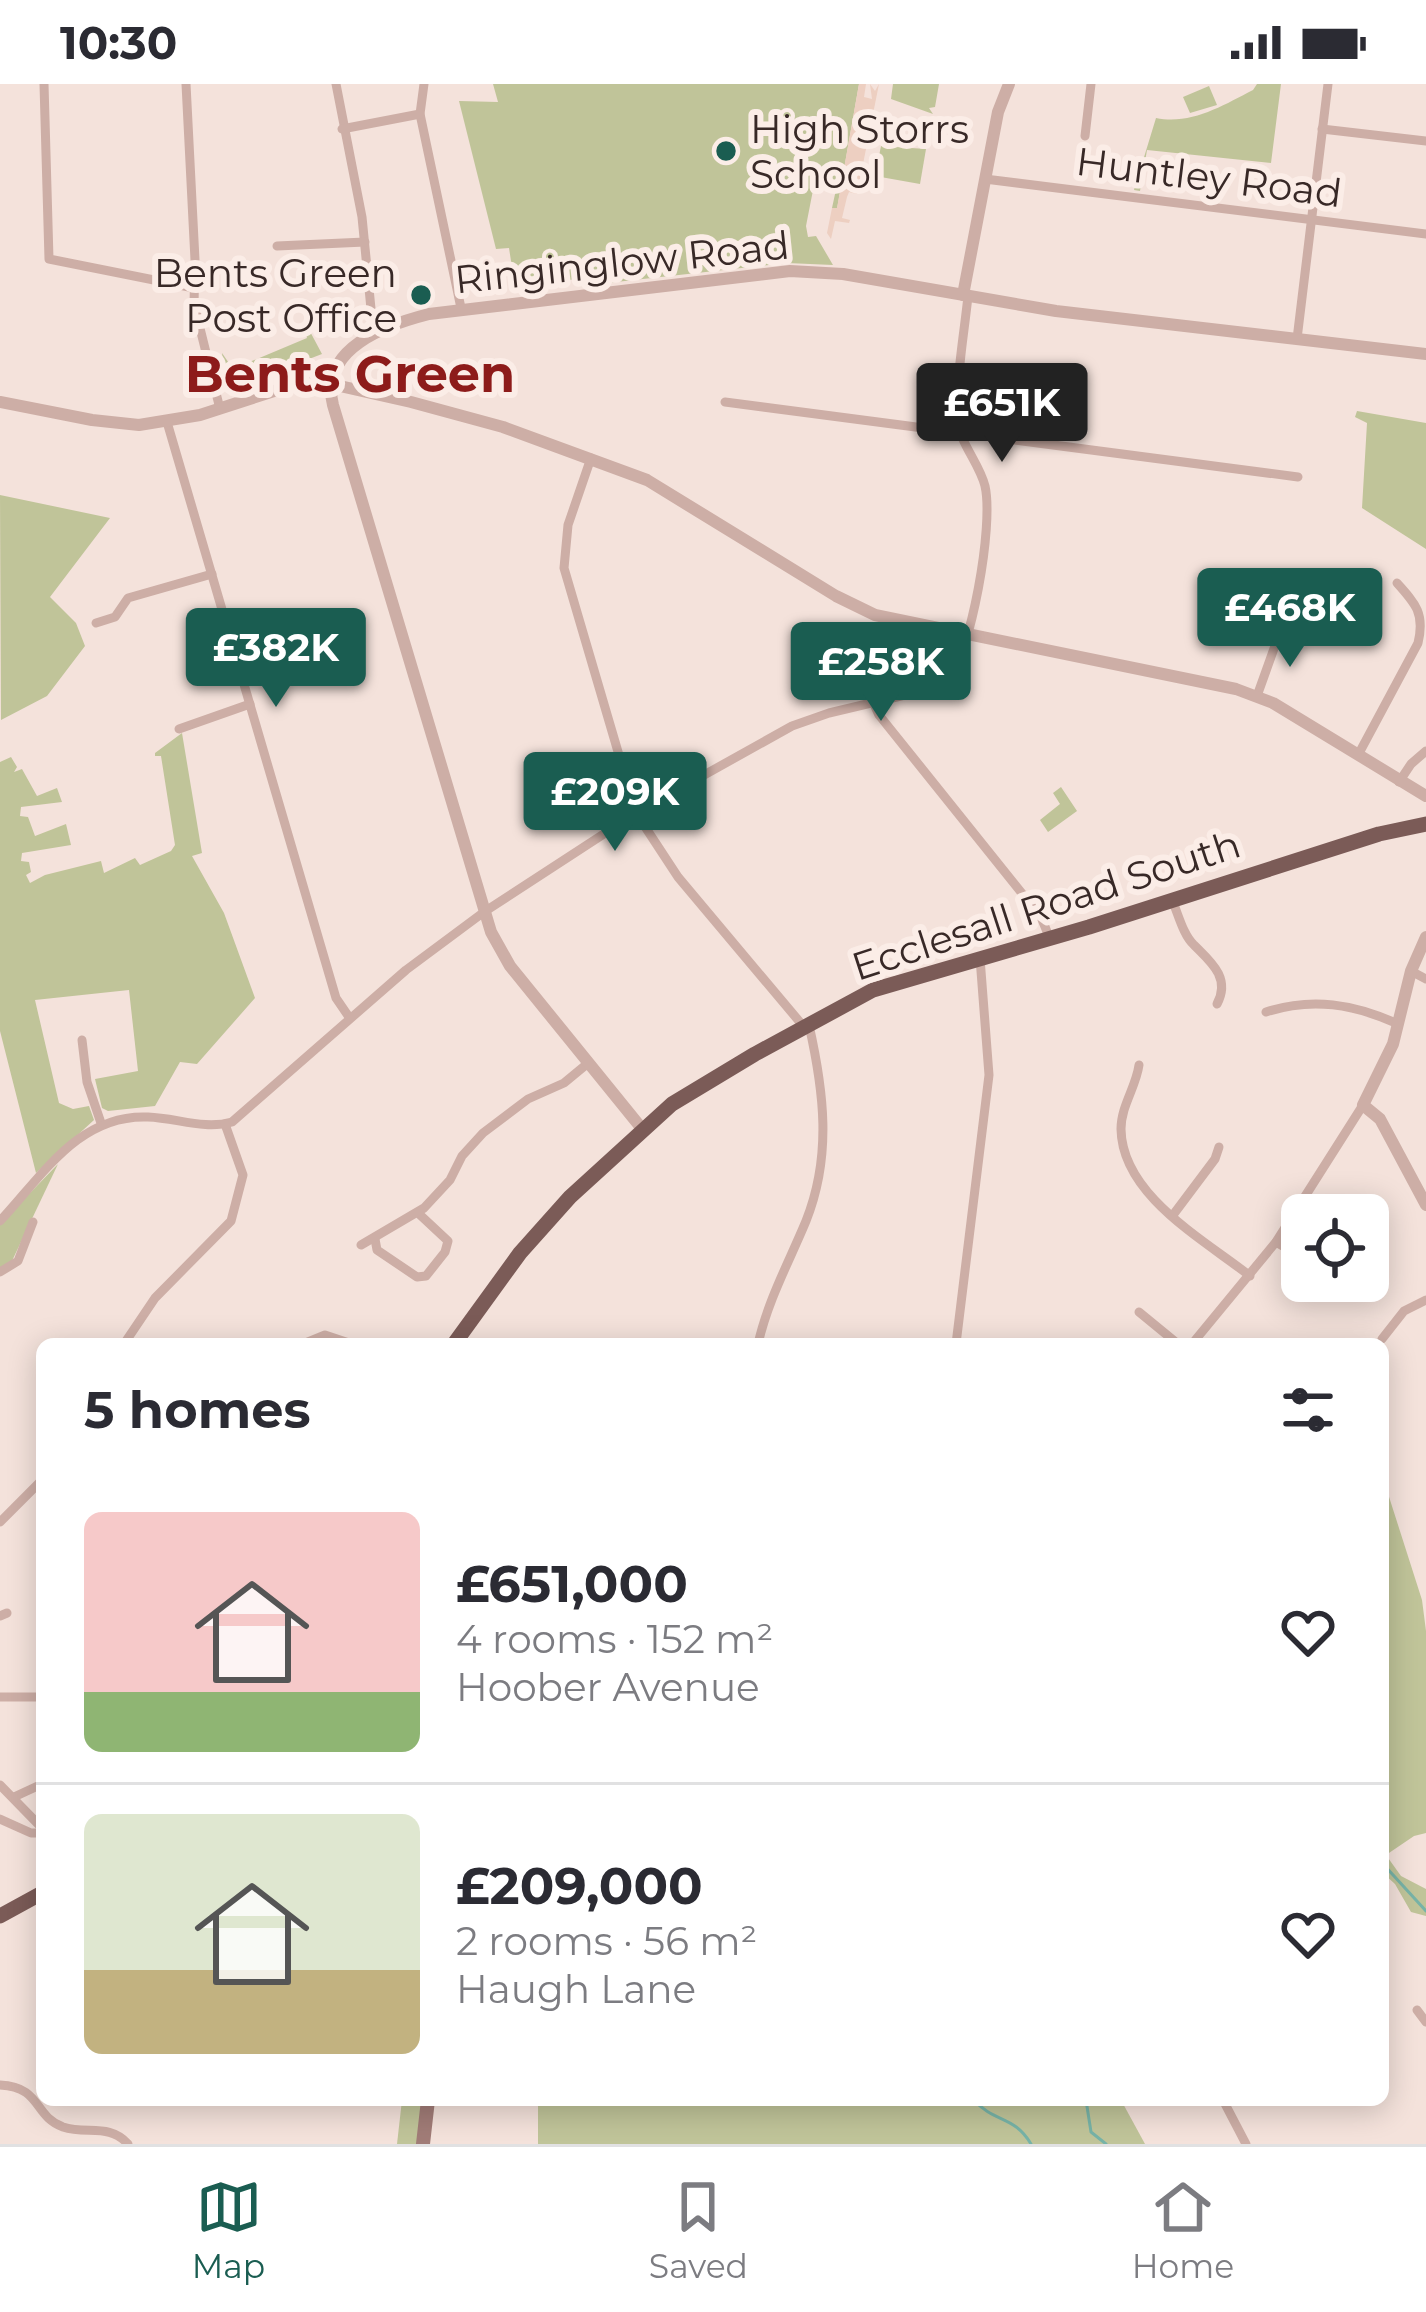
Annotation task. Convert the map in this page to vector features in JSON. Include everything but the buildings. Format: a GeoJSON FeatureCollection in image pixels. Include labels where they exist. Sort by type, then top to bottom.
{"type":"FeatureCollection","features":[{"type":"Feature","properties":{"kind":"main road","name":"Ecclesall Road South"},"geometry":{"type":"LineString","coordinates":[[458,1338],[541,1227],[672,1104],[707,1080],[873,990],[1326,850],[1426,824]]}},
{"type":"Feature","properties":{"kind":"main road"},"geometry":{"type":"LineString","coordinates":[[0,1916],[36,1896]]}},
{"type":"Feature","properties":{"kind":"main road"},"geometry":{"type":"LineString","coordinates":[[423,2144],[427,2106]]}},
{"type":"Feature","properties":{"kind":"street"},"geometry":{"type":"LineString","coordinates":[[44,84],[50,259],[194,288]]}},
{"type":"Feature","properties":{"kind":"street"},"geometry":{"type":"LineString","coordinates":[[187,84],[197,322],[209,352],[220,409]]}},
{"type":"Feature","properties":{"kind":"street"},"geometry":{"type":"LineString","coordinates":[[336,84],[377,331]]}},
{"type":"Feature","properties":{"kind":"street"},"geometry":{"type":"LineString","coordinates":[[424,84],[420,114],[461,308]]}},
{"type":"Feature","properties":{"kind":"street"},"geometry":{"type":"LineString","coordinates":[[0,1221],[84,1133],[101,1123],[145,1117],[206,1126],[239,1117],[349,1017],[484,912],[757,743],[810,719],[947,685],[970,632],[987,506],[981,476],[957,415],[966,296],[998,112],[1009,84]]}},
{"type":"Feature","properties":{"kind":"street"},"geometry":{"type":"LineString","coordinates":[[1085,136],[1091,84]]}},
{"type":"Feature","properties":{"kind":"street"},"geometry":{"type":"LineString","coordinates":[[1297,339],[1328,84]]}},
{"type":"Feature","properties":{"kind":"street"},"geometry":{"type":"LineString","coordinates":[[342,128],[420,114]]}},
{"type":"Feature","properties":{"kind":"street"},"geometry":{"type":"LineString","coordinates":[[1322,128],[1426,141]]}},
{"type":"Feature","properties":{"kind":"street","name":"Huntley Road"},"geometry":{"type":"LineString","coordinates":[[985,179],[1426,234]]}},
{"type":"Feature","properties":{"kind":"street"},"geometry":{"type":"LineString","coordinates":[[277,246],[365,242]]}},
{"type":"Feature","properties":{"kind":"street","name":"Ringinglow Road"},"geometry":{"type":"LineString","coordinates":[[332,384],[337,364],[346,353],[377,331],[412,318],[461,308],[790,271],[843,274],[1056,311],[1426,354]]}},
{"type":"Feature","properties":{"kind":"street"},"geometry":{"type":"LineString","coordinates":[[0,402],[116,424],[167,422],[298,383],[332,384],[463,415],[591,458],[679,496],[857,608],[894,621],[970,632],[1257,696],[1426,796]]}},
{"type":"Feature","properties":{"kind":"street"},"geometry":{"type":"LineString","coordinates":[[332,384],[333,405],[490,932],[510,965],[643,1130]]}},
{"type":"Feature","properties":{"kind":"street"},"geometry":{"type":"LineString","coordinates":[[725,402],[1298,477]]}},
{"type":"Feature","properties":{"kind":"street"},"geometry":{"type":"LineString","coordinates":[[167,422],[336,998],[349,1017]]}},
{"type":"Feature","properties":{"kind":"street"},"geometry":{"type":"LineString","coordinates":[[591,458],[568,525],[564,568],[636,814],[677,877],[807,1026],[824,1118],[821,1167],[808,1216],[767,1308],[760,1338]]}},
{"type":"Feature","properties":{"kind":"street"},"geometry":{"type":"LineString","coordinates":[[96,623],[115,617],[128,598],[212,574]]}},
{"type":"Feature","properties":{"kind":"street"},"geometry":{"type":"LineString","coordinates":[[1358,755],[1418,643],[1424,612],[1396,584]]}},
{"type":"Feature","properties":{"kind":"street"},"geometry":{"type":"LineString","coordinates":[[1222,621],[1279,634],[1257,696]]}},
{"type":"Feature","properties":{"kind":"street"},"geometry":{"type":"LineString","coordinates":[[873,702],[1041,916],[1050,939]]}},
{"type":"Feature","properties":{"kind":"street"},"geometry":{"type":"LineString","coordinates":[[179,729],[250,704]]}},
{"type":"Feature","properties":{"kind":"street"},"geometry":{"type":"LineString","coordinates":[[1400,782],[1426,752]]}},
{"type":"Feature","properties":{"kind":"street"},"geometry":{"type":"LineString","coordinates":[[1172,900],[1192,944],[1213,961],[1222,982],[1217,1004]]}},
{"type":"Feature","properties":{"kind":"street"},"geometry":{"type":"LineString","coordinates":[[1197,1338],[1276,1242],[1363,1105],[1393,1044],[1426,937]]}},
{"type":"Feature","properties":{"kind":"street"},"geometry":{"type":"LineString","coordinates":[[957,1338],[989,1075],[980,958]]}},
{"type":"Feature","properties":{"kind":"street"},"geometry":{"type":"LineString","coordinates":[[1412,971],[1426,979]]}},
{"type":"Feature","properties":{"kind":"street"},"geometry":{"type":"LineString","coordinates":[[1266,1012],[1297,1004],[1333,1004],[1398,1024]]}},
{"type":"Feature","properties":{"kind":"street"},"geometry":{"type":"LineString","coordinates":[[82,1040],[86,1082],[101,1123]]}},
{"type":"Feature","properties":{"kind":"street"},"geometry":{"type":"LineString","coordinates":[[361,1245],[418,1213],[450,1180],[476,1139],[528,1099],[565,1083],[587,1064]]}},
{"type":"Feature","properties":{"kind":"street"},"geometry":{"type":"LineString","coordinates":[[1138,1065],[1122,1116],[1125,1157],[1144,1190],[1250,1276]]}},
{"type":"Feature","properties":{"kind":"street"},"geometry":{"type":"LineString","coordinates":[[1363,1105],[1380,1119],[1426,1204]]}},
{"type":"Feature","properties":{"kind":"street"},"geometry":{"type":"LineString","coordinates":[[128,1338],[155,1298],[231,1221],[243,1175],[225,1124]]}},
{"type":"Feature","properties":{"kind":"street"},"geometry":{"type":"LineString","coordinates":[[1173,1214],[1219,1147]]}},
{"type":"Feature","properties":{"kind":"street"},"geometry":{"type":"LineString","coordinates":[[375,1239],[377,1250],[417,1277],[426,1276],[448,1241],[418,1213]]}},
{"type":"Feature","properties":{"kind":"street"},"geometry":{"type":"LineString","coordinates":[[0,1271],[18,1261],[33,1222]]}},
{"type":"Feature","properties":{"kind":"street"},"geometry":{"type":"LineString","coordinates":[[1276,1242],[1281,1245]]}},
{"type":"Feature","properties":{"kind":"street"},"geometry":{"type":"LineString","coordinates":[[1382,1338],[1403,1311],[1426,1300]]}},
{"type":"Feature","properties":{"kind":"street"},"geometry":{"type":"LineString","coordinates":[[1139,1312],[1170,1338]]}},
{"type":"Feature","properties":{"kind":"street"},"geometry":{"type":"LineString","coordinates":[[1,1520],[36,1486]]}},
{"type":"Feature","properties":{"kind":"street"},"geometry":{"type":"LineString","coordinates":[[0,1697],[36,1697]]}},
{"type":"Feature","properties":{"kind":"street"},"geometry":{"type":"LineString","coordinates":[[0,1785],[36,1823]]}},
{"type":"Feature","properties":{"kind":"street"},"geometry":{"type":"LineString","coordinates":[[14,1797],[36,1787]]}},
{"type":"Feature","properties":{"kind":"street"},"geometry":{"type":"LineString","coordinates":[[0,1819],[36,1832]]}},
{"type":"Feature","properties":{"kind":"street"},"geometry":{"type":"LineString","coordinates":[[1417,2010],[1426,2022]]}},
{"type":"Feature","properties":{"kind":"street"},"geometry":{"type":"LineString","coordinates":[[0,2085],[27,2090],[36,2100]]}},
{"type":"Feature","properties":{"kind":"street"},"geometry":{"type":"LineString","coordinates":[[41,2106],[56,2123],[111,2132],[128,2144]]}},
{"type":"Feature","properties":{"kind":"street"},"geometry":{"type":"LineString","coordinates":[[1226,2106],[1246,2144]]}},
{"type":"Feature","properties":{"kind":"green space","name":"High Storrs School"},"geometry":{"type":"Polygon","coordinates":[[[493,84],[859,84],[837,209],[832,208],[837,185],[823,179],[821,185],[814,185],[806,226],[808,237],[816,236],[833,265],[787,263],[580,286],[577,279],[515,287],[509,248],[496,249],[459,101],[498,102],[493,84]]]}},
{"type":"Feature","properties":{"kind":"green space"},"geometry":{"type":"Polygon","coordinates":[[[893,84],[939,84],[935,107],[929,108],[933,114],[891,99],[893,84]]]}},
{"type":"Feature","properties":{"kind":"green space"},"geometry":{"type":"Polygon","coordinates":[[[1257,84],[1281,84],[1271,163],[1147,150],[1140,191],[1134,190],[1156,118],[1206,113],[1257,84]]]}},
{"type":"Feature","properties":{"kind":"green space"},"geometry":{"type":"Polygon","coordinates":[[[1209,86],[1217,105],[1190,113],[1183,97],[1209,86]]]}},
{"type":"Feature","properties":{"kind":"green space"},"geometry":{"type":"Polygon","coordinates":[[[881,146],[926,149],[920,184],[875,176],[881,146]]]}},
{"type":"Feature","properties":{"kind":"green space"},"geometry":{"type":"Polygon","coordinates":[[[306,324],[322,354],[226,391],[222,353],[233,369],[307,338],[306,324]]]}},
{"type":"Feature","properties":{"kind":"green space"},"geometry":{"type":"Polygon","coordinates":[[[1357,411],[1426,423],[1426,549],[1362,508],[1367,423],[1355,417],[1357,411]]]}},
{"type":"Feature","properties":{"kind":"green space"},"geometry":{"type":"Polygon","coordinates":[[[0,495],[110,518],[50,597],[76,623],[85,646],[47,696],[1,720],[0,495]]]}},
{"type":"Feature","properties":{"kind":"green space"},"geometry":{"type":"Polygon","coordinates":[[[922,632],[955,638],[960,645],[942,676],[923,685],[922,632]]]}},
{"type":"Feature","properties":{"kind":"green space"},"geometry":{"type":"Polygon","coordinates":[[[182,733],[202,853],[192,856],[224,913],[255,998],[197,1064],[180,1062],[155,1106],[108,1111],[102,1108],[95,1079],[138,1071],[129,990],[35,1000],[59,1103],[73,1109],[89,1106],[94,1120],[36,1173],[0,1031],[0,762],[11,757],[17,767],[14,772],[22,769],[37,796],[57,788],[62,802],[21,807],[20,816],[28,817],[35,836],[66,824],[71,845],[22,853],[21,861],[29,862],[31,872],[26,875],[30,883],[101,861],[104,873],[135,858],[140,865],[175,845],[161,756],[155,753],[182,733]]]}},
{"type":"Feature","properties":{"kind":"green space"},"geometry":{"type":"Polygon","coordinates":[[[1061,787],[1077,811],[1048,832],[1040,820],[1060,804],[1053,793],[1061,787]]]}},
{"type":"Feature","properties":{"kind":"green space"},"geometry":{"type":"Polygon","coordinates":[[[58,1164],[11,1263],[0,1268],[0,1224],[58,1164]]]}},
{"type":"Feature","properties":{"kind":"green space"},"geometry":{"type":"Polygon","coordinates":[[[1389,1497],[1422,1600],[1426,1631],[1426,1833],[1389,1853],[1389,1497]]]}},
{"type":"Feature","properties":{"kind":"green space"},"geometry":{"type":"Polygon","coordinates":[[[1389,1859],[1401,1876],[1426,1889],[1426,1916],[1411,1912],[1389,1878],[1389,1859]]]}},
{"type":"Feature","properties":{"kind":"green space"},"geometry":{"type":"Polygon","coordinates":[[[401,2106],[421,2106],[418,2144],[397,2144],[401,2106]]]}},
{"type":"Feature","properties":{"kind":"green space"},"geometry":{"type":"Polygon","coordinates":[[[538,2106],[1124,2106],[1145,2144],[538,2144],[538,2106]]]}},
{"type":"Feature","properties":{"kind":"shaded area"},"geometry":{"type":"Polygon","coordinates":[[[859,84],[866,84],[864,97],[872,99],[870,84],[875,91],[879,84],[857,194],[849,192],[842,218],[850,220],[835,221],[831,239],[827,233],[832,208],[837,208],[859,84]]]}},
{"type":"Feature","properties":{"kind":"waterway"},"geometry":{"type":"LineString","coordinates":[[1389,1871],[1426,1911]]}},
{"type":"Feature","properties":{"kind":"waterway"},"geometry":{"type":"LineString","coordinates":[[982,2106],[1018,2128],[1031,2144]]}},
{"type":"Feature","properties":{"kind":"waterway"},"geometry":{"type":"LineString","coordinates":[[1087,2106],[1091,2132],[1106,2144]]}},
{"type":"Feature","properties":{"kind":"place","name":"High Storrs School"},"geometry":{"type":"Point","coordinates":[726,151]}},
{"type":"Feature","properties":{"kind":"place","name":"Bents Green Post Office"},"geometry":{"type":"Point","coordinates":[421,295]}},
{"type":"Feature","properties":{"kind":"district","name":"Bents Green"},"geometry":{"type":"Point","coordinates":[350,374]}}]}
